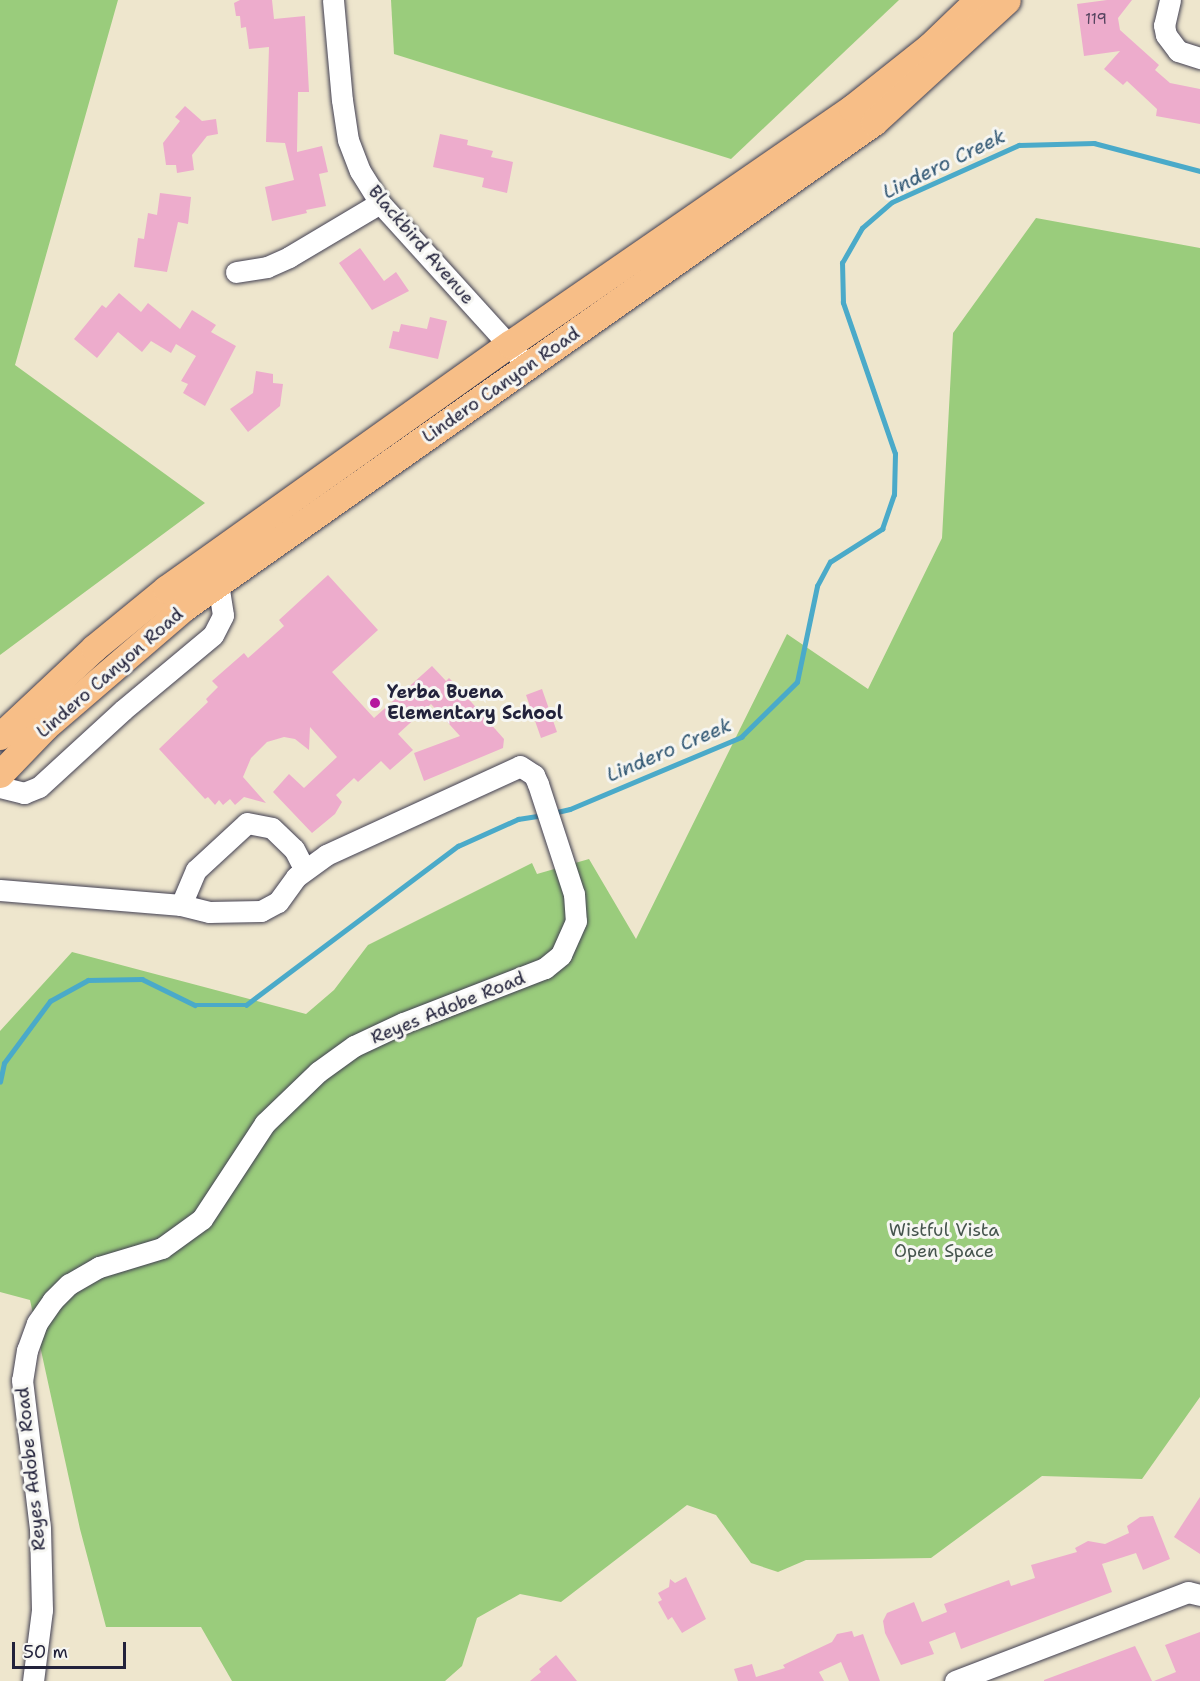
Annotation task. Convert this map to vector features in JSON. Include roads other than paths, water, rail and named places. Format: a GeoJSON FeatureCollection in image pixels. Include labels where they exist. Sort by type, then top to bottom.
{"type":"FeatureCollection","features":[{"type":"Feature","properties":{"kind":"main road","name":"Lindero Canyon Road"},"geometry":{"type":"LineString","coordinates":[[0,736],[94,648],[166,589],[510,344],[852,108],[930,46],[978,0]]}},
{"type":"Feature","properties":{"kind":"main road","name":"Lindero Canyon Road"},"geometry":{"type":"LineString","coordinates":[[0,774],[103,675],[218,584],[874,122],[1007,0]]}},
{"type":"Feature","properties":{"kind":"street","name":"Blackbird Avenue"},"geometry":{"type":"LineString","coordinates":[[333,0],[348,140],[360,171],[380,203],[528,366]]}},
{"type":"Feature","properties":{"kind":"street"},"geometry":{"type":"LineString","coordinates":[[1170,0],[1164,26],[1166,35],[1178,51],[1200,58]]}},
{"type":"Feature","properties":{"kind":"street"},"geometry":{"type":"LineString","coordinates":[[236,272],[267,267],[290,257],[380,203]]}},
{"type":"Feature","properties":{"kind":"street"},"geometry":{"type":"LineString","coordinates":[[0,787],[24,793],[39,787],[213,635],[223,615],[218,584]]}},
{"type":"Feature","properties":{"kind":"street","name":"Reyes Adobe Road"},"geometry":{"type":"LineString","coordinates":[[0,890],[181,905],[208,912],[261,911],[278,902],[304,869],[513,767],[527,768],[538,784],[574,894],[576,921],[561,955],[526,978],[374,1037],[318,1072],[265,1123],[202,1219],[162,1248],[99,1267],[69,1284],[37,1323],[27,1350],[22,1380],[40,1528],[42,1610],[33,1681]]}},
{"type":"Feature","properties":{"kind":"street"},"geometry":{"type":"LineString","coordinates":[[181,905],[196,870],[247,823],[272,828],[294,849],[304,869]]}},
{"type":"Feature","properties":{"kind":"street"},"geometry":{"type":"LineString","coordinates":[[955,1681],[1194,1594]]}},
{"type":"Feature","properties":{"kind":"waterway","name":"Lindero Creek"},"geometry":{"type":"LineString","coordinates":[[553,813],[570,809],[741,737],[797,682],[817,586],[830,562],[882,529],[894,495],[895,454],[843,303],[842,263],[862,228],[892,202],[1019,145],[1094,143],[1200,171]]}},
{"type":"Feature","properties":{"kind":"waterway","name":"Lindero Creek"},"geometry":{"type":"LineString","coordinates":[[0,1082],[4,1063],[50,1001],[88,980],[142,979],[195,1005],[246,1005],[458,846],[518,819],[542,815]]}},
{"type":"Feature","properties":{"kind":"place","name":"Yerba Buena Elementary School"},"geometry":{"type":"Point","coordinates":[375,703]}},
{"type":"Feature","properties":{"kind":"park label","name":"Wistful Vista Open Space"},"geometry":{"type":"Point","coordinates":[944,1241]}}]}
